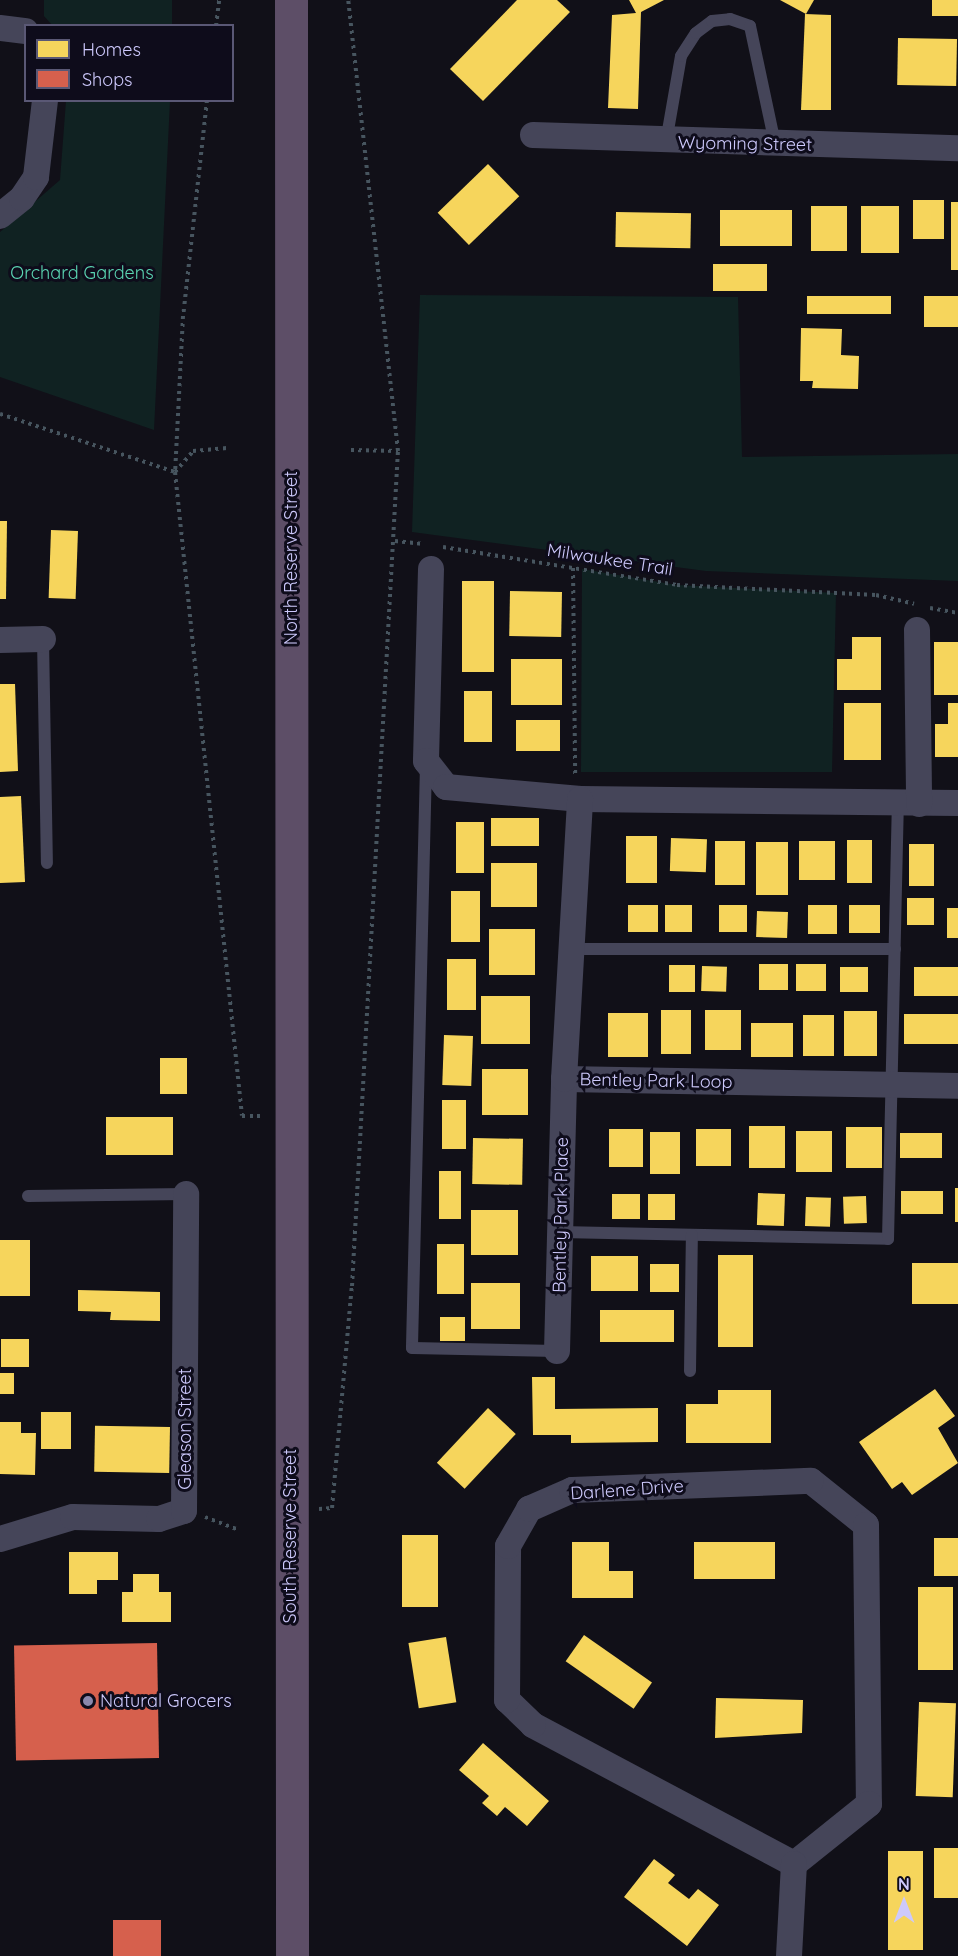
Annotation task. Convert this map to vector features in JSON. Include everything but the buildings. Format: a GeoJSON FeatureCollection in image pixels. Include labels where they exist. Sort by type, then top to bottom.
{"type":"FeatureCollection","features":[{"type":"Feature","properties":{"kind":"highway","name":"North Reserve Street"},"geometry":{"type":"LineString","coordinates":[[290,1116],[291,0]]}},
{"type":"Feature","properties":{"kind":"highway","name":"South Reserve Street"},"geometry":{"type":"LineString","coordinates":[[290,1116],[292,1956]]}},
{"type":"Feature","properties":{"kind":"street"},"geometry":{"type":"LineString","coordinates":[[0,28],[24,31]]}},
{"type":"Feature","properties":{"kind":"street"},"geometry":{"type":"LineString","coordinates":[[0,216],[22,198],[36,177],[45,102]]}},
{"type":"Feature","properties":{"kind":"street","name":"Wyoming Street"},"geometry":{"type":"LineString","coordinates":[[533,135],[666,142],[958,148]]}},
{"type":"Feature","properties":{"kind":"street"},"geometry":{"type":"LineString","coordinates":[[431,569],[426,761],[446,787],[577,787],[909,804],[958,802]]}},
{"type":"Feature","properties":{"kind":"street"},"geometry":{"type":"LineString","coordinates":[[909,804],[917,630]]}},
{"type":"Feature","properties":{"kind":"street"},"geometry":{"type":"LineString","coordinates":[[0,640],[43,639]]}},
{"type":"Feature","properties":{"kind":"street","name":"Bentley Park Loop"},"geometry":{"type":"LineString","coordinates":[[577,787],[564,1079],[958,1086]]}},
{"type":"Feature","properties":{"kind":"street","name":"Bentley Park Place"},"geometry":{"type":"LineString","coordinates":[[557,1351],[564,1079]]}},
{"type":"Feature","properties":{"kind":"street","name":"Gleason Street"},"geometry":{"type":"LineString","coordinates":[[0,1539],[73,1517],[159,1519],[184,1511],[186,1194]]}},
{"type":"Feature","properties":{"kind":"street","name":"Darlene Drive"},"geometry":{"type":"LineString","coordinates":[[811,1481],[866,1525],[869,1804],[794,1864],[533,1725],[507,1700],[508,1546],[529,1509],[572,1490],[811,1481]]}},
{"type":"Feature","properties":{"kind":"street"},"geometry":{"type":"LineString","coordinates":[[789,1956],[794,1864]]}},
{"type":"Feature","properties":{"kind":"lane"},"geometry":{"type":"LineString","coordinates":[[666,142],[681,56],[712,21],[730,19],[750,26],[754,36],[776,144]]}},
{"type":"Feature","properties":{"kind":"lane"},"geometry":{"type":"LineString","coordinates":[[43,639],[47,862]]}},
{"type":"Feature","properties":{"kind":"lane"},"geometry":{"type":"LineString","coordinates":[[426,761],[412,1348],[557,1351]]}},
{"type":"Feature","properties":{"kind":"lane"},"geometry":{"type":"LineString","coordinates":[[560,1232],[888,1239],[895,949],[909,804]]}},
{"type":"Feature","properties":{"kind":"lane"},"geometry":{"type":"LineString","coordinates":[[571,949],[895,949]]}},
{"type":"Feature","properties":{"kind":"lane"},"geometry":{"type":"LineString","coordinates":[[28,1196],[186,1194]]}},
{"type":"Feature","properties":{"kind":"lane"},"geometry":{"type":"LineString","coordinates":[[690,1371],[692,1235]]}},
{"type":"Feature","properties":{"kind":"path"},"geometry":{"type":"LineString","coordinates":[[216,24],[219,0]]}},
{"type":"Feature","properties":{"kind":"path"},"geometry":{"type":"LineString","coordinates":[[290,1511],[332,1509],[352,1286],[395,541],[398,451],[348,0]]}},
{"type":"Feature","properties":{"kind":"path"},"geometry":{"type":"LineString","coordinates":[[207,102],[183,316],[175,472],[242,1116],[290,1116]]}},
{"type":"Feature","properties":{"kind":"path"},"geometry":{"type":"LineString","coordinates":[[0,414],[175,472]]}},
{"type":"Feature","properties":{"kind":"path"},"geometry":{"type":"LineString","coordinates":[[175,472],[193,451],[230,448]]}},
{"type":"Feature","properties":{"kind":"path"},"geometry":{"type":"LineString","coordinates":[[351,450],[398,451]]}},
{"type":"Feature","properties":{"kind":"path","name":"Milwaukee Trail"},"geometry":{"type":"LineString","coordinates":[[395,541],[676,585],[876,595],[958,613]]}},
{"type":"Feature","properties":{"kind":"path"},"geometry":{"type":"LineString","coordinates":[[573,568],[577,787]]}},
{"type":"Feature","properties":{"kind":"path"},"geometry":{"type":"LineString","coordinates":[[184,1511],[237,1529]]}},
{"type":"Feature","properties":{"kind":"green space"},"geometry":{"type":"Polygon","coordinates":[[[44,0],[172,0],[172,24],[51,24],[44,16],[44,0]]]}},
{"type":"Feature","properties":{"kind":"green space","name":"Orchard Gardens"},"geometry":{"type":"Polygon","coordinates":[[[66,102],[170,102],[154,430],[0,377],[0,232],[60,180],[66,102]]]}},
{"type":"Feature","properties":{"kind":"green space"},"geometry":{"type":"Polygon","coordinates":[[[420,295],[738,297],[742,457],[958,454],[958,581],[706,571],[412,532],[420,295]]]}},
{"type":"Feature","properties":{"kind":"green space"},"geometry":{"type":"Polygon","coordinates":[[[582,569],[677,585],[836,593],[832,772],[581,772],[582,569]]]}},
{"type":"Feature","properties":{"kind":"place","name":"Natural Grocers"},"geometry":{"type":"Point","coordinates":[88,1701]}}]}
